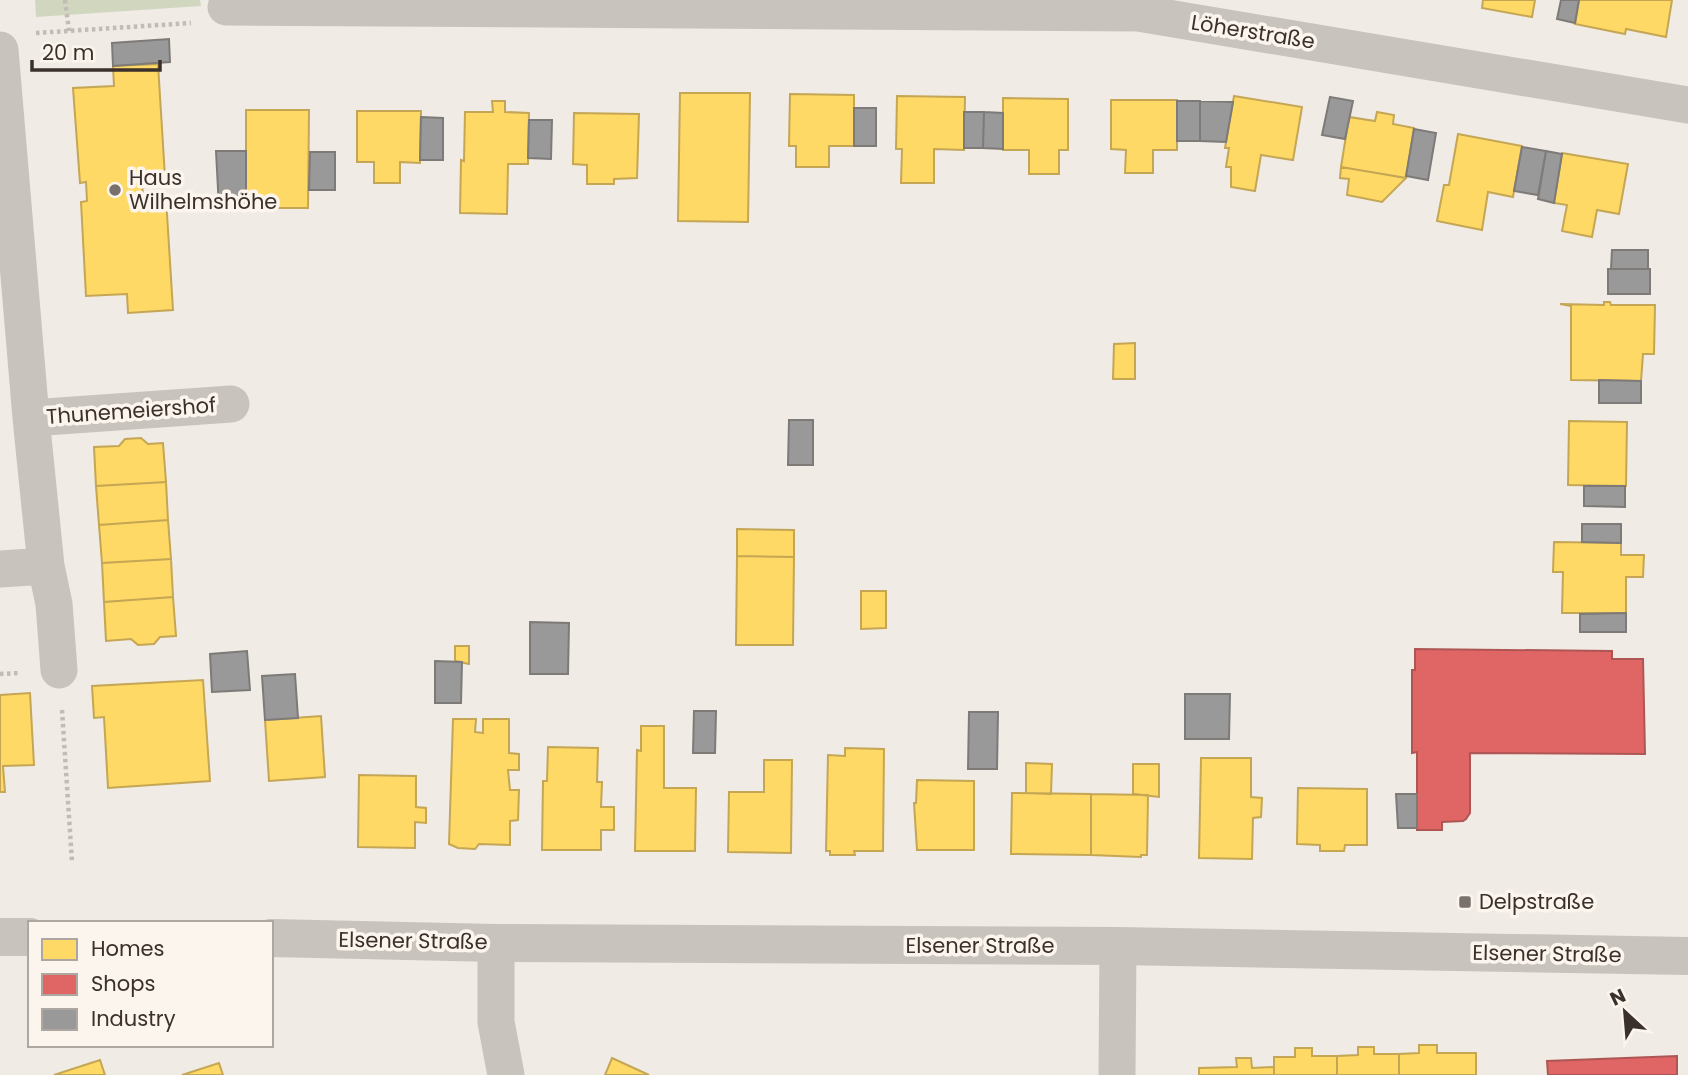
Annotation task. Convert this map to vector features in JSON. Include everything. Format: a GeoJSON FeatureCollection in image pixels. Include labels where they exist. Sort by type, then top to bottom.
{"type":"FeatureCollection","features":[{"type":"Feature","properties":{"kind":"street","name":"Löherstraße"},"geometry":{"type":"LineString","coordinates":[[226,7],[1138,13],[1688,104]]}},
{"type":"Feature","properties":{"kind":"street","name":"Thunemeiershof"},"geometry":{"type":"LineString","coordinates":[[14,42],[10,293],[31,418],[46,566],[54,604],[59,670]]}},
{"type":"Feature","properties":{"kind":"street","name":"Thunemeiershof"},"geometry":{"type":"LineString","coordinates":[[31,418],[231,404]]}},
{"type":"Feature","properties":{"kind":"street"},"geometry":{"type":"LineString","coordinates":[[0,569],[46,566]]}},
{"type":"Feature","properties":{"kind":"street"},"geometry":{"type":"LineString","coordinates":[[0,937],[28,937]]}},
{"type":"Feature","properties":{"kind":"street","name":"Elsener Straße"},"geometry":{"type":"LineString","coordinates":[[273,938],[496,943],[1118,946],[1688,956]]}},
{"type":"Feature","properties":{"kind":"street"},"geometry":{"type":"LineString","coordinates":[[496,943],[496,1022],[506,1075]]}},
{"type":"Feature","properties":{"kind":"street"},"geometry":{"type":"LineString","coordinates":[[1117,1075],[1118,946]]}},
{"type":"Feature","properties":{"kind":"path"},"geometry":{"type":"LineString","coordinates":[[65,0],[69,31]]}},
{"type":"Feature","properties":{"kind":"path"},"geometry":{"type":"LineString","coordinates":[[14,42],[69,31],[205,22],[226,7]]}},
{"type":"Feature","properties":{"kind":"path"},"geometry":{"type":"LineString","coordinates":[[59,670],[72,862]]}},
{"type":"Feature","properties":{"kind":"green space"},"geometry":{"type":"Polygon","coordinates":[[[35,0],[200,0],[201,6],[36,17],[35,0]]]}},
{"type":"Feature","properties":{"kind":"building: Homes"},"geometry":{"type":"Polygon","coordinates":[[[1483,0],[1535,0],[1532,17],[1482,8],[1483,0]]]}},
{"type":"Feature","properties":{"kind":"building: Homes"},"geometry":{"type":"Polygon","coordinates":[[[1579,0],[1672,0],[1666,37],[1626,29],[1625,34],[1575,24],[1579,0]]]}},
{"type":"Feature","properties":{"kind":"building: Homes","name":"Haus Wilhelmshöhe"},"geometry":{"type":"Polygon","coordinates":[[[158,64],[165,177],[142,178],[143,199],[166,198],[173,310],[128,313],[127,294],[86,296],[81,202],[87,201],[86,182],[80,183],[73,88],[114,86],[113,66],[158,64]]]}},
{"type":"Feature","properties":{"kind":"building: Homes"},"geometry":{"type":"Polygon","coordinates":[[[680,93],[750,93],[748,222],[678,221],[680,93]]]}},
{"type":"Feature","properties":{"kind":"building: Homes"},"geometry":{"type":"Polygon","coordinates":[[[790,94],[854,95],[854,146],[829,146],[829,167],[796,167],[796,146],[789,146],[790,94]]]}},
{"type":"Feature","properties":{"kind":"building: Homes"},"geometry":{"type":"Polygon","coordinates":[[[897,96],[965,97],[964,150],[934,149],[934,183],[901,183],[902,149],[896,149],[897,96]]]}},
{"type":"Feature","properties":{"kind":"building: Homes"},"geometry":{"type":"Polygon","coordinates":[[[1234,96],[1302,107],[1293,160],[1261,155],[1255,191],[1231,187],[1231,167],[1226,167],[1229,148],[1225,148],[1234,96]]]}},
{"type":"Feature","properties":{"kind":"building: Homes"},"geometry":{"type":"Polygon","coordinates":[[[1003,98],[1068,99],[1068,150],[1059,150],[1059,174],[1029,174],[1029,150],[1003,150],[1003,98]]]}},
{"type":"Feature","properties":{"kind":"building: Homes"},"geometry":{"type":"Polygon","coordinates":[[[1111,100],[1177,100],[1177,150],[1153,150],[1153,173],[1125,173],[1126,150],[1111,149],[1111,100]]]}},
{"type":"Feature","properties":{"kind":"building: Homes"},"geometry":{"type":"Polygon","coordinates":[[[492,101],[505,101],[505,112],[529,113],[528,164],[508,164],[507,214],[460,213],[465,112],[493,112],[492,101]]]}},
{"type":"Feature","properties":{"kind":"building: Homes"},"geometry":{"type":"Polygon","coordinates":[[[246,110],[309,110],[308,208],[246,208],[246,110]]]}},
{"type":"Feature","properties":{"kind":"building: Homes"},"geometry":{"type":"Polygon","coordinates":[[[357,111],[421,111],[420,163],[400,162],[400,183],[374,183],[374,162],[357,162],[357,111]]]}},
{"type":"Feature","properties":{"kind":"building: Homes"},"geometry":{"type":"Polygon","coordinates":[[[1377,112],[1394,115],[1393,124],[1414,128],[1406,178],[1341,167],[1349,117],[1375,121],[1377,112]]]}},
{"type":"Feature","properties":{"kind":"building: Homes"},"geometry":{"type":"Polygon","coordinates":[[[574,113],[639,114],[637,178],[614,179],[614,184],[587,184],[587,165],[573,164],[574,113]]]}},
{"type":"Feature","properties":{"kind":"building: Homes"},"geometry":{"type":"Polygon","coordinates":[[[1458,134],[1522,146],[1513,197],[1488,192],[1482,230],[1437,221],[1444,185],[1449,185],[1458,134]]]}},
{"type":"Feature","properties":{"kind":"building: Homes"},"geometry":{"type":"Polygon","coordinates":[[[1562,153],[1628,164],[1619,214],[1597,210],[1592,237],[1562,231],[1567,205],[1554,203],[1562,153]]]}},
{"type":"Feature","properties":{"kind":"building: Homes"},"geometry":{"type":"Polygon","coordinates":[[[1341,167],[1406,178],[1382,202],[1347,195],[1349,179],[1340,178],[1341,167]]]}},
{"type":"Feature","properties":{"kind":"building: Homes"},"geometry":{"type":"Polygon","coordinates":[[[1604,302],[1610,302],[1611,305],[1655,305],[1654,354],[1643,354],[1641,381],[1571,380],[1571,306],[1560,304],[1604,305],[1604,302]]]}},
{"type":"Feature","properties":{"kind":"building: Homes"},"geometry":{"type":"Polygon","coordinates":[[[1135,343],[1135,379],[1113,379],[1114,344],[1135,343]]]}},
{"type":"Feature","properties":{"kind":"building: Homes"},"geometry":{"type":"Polygon","coordinates":[[[1569,421],[1627,422],[1626,486],[1568,485],[1569,421]]]}},
{"type":"Feature","properties":{"kind":"building: Homes"},"geometry":{"type":"Polygon","coordinates":[[[141,438],[148,444],[163,443],[166,482],[96,486],[94,447],[119,446],[125,439],[141,438]]]}},
{"type":"Feature","properties":{"kind":"building: Homes"},"geometry":{"type":"Polygon","coordinates":[[[166,482],[168,520],[99,525],[96,486],[166,482]]]}},
{"type":"Feature","properties":{"kind":"building: Homes"},"geometry":{"type":"Polygon","coordinates":[[[168,520],[171,559],[102,563],[99,525],[168,520]]]}},
{"type":"Feature","properties":{"kind":"building: Homes"},"geometry":{"type":"Polygon","coordinates":[[[737,529],[794,530],[794,557],[737,556],[737,529]]]}},
{"type":"Feature","properties":{"kind":"building: Homes"},"geometry":{"type":"Polygon","coordinates":[[[1554,542],[1621,543],[1621,555],[1644,555],[1643,577],[1626,577],[1626,613],[1562,613],[1563,572],[1553,572],[1554,542]]]}},
{"type":"Feature","properties":{"kind":"building: Homes"},"geometry":{"type":"Polygon","coordinates":[[[737,556],[794,557],[793,645],[736,645],[737,556]]]}},
{"type":"Feature","properties":{"kind":"building: Homes"},"geometry":{"type":"Polygon","coordinates":[[[171,559],[173,597],[104,602],[102,563],[171,559]]]}},
{"type":"Feature","properties":{"kind":"building: Homes"},"geometry":{"type":"Polygon","coordinates":[[[861,591],[886,591],[886,628],[861,629],[861,591]]]}},
{"type":"Feature","properties":{"kind":"building: Homes"},"geometry":{"type":"Polygon","coordinates":[[[173,597],[176,636],[160,637],[154,644],[138,645],[131,639],[106,641],[104,602],[173,597]]]}},
{"type":"Feature","properties":{"kind":"building: Homes"},"geometry":{"type":"Polygon","coordinates":[[[455,646],[469,646],[469,664],[455,661],[455,646]]]}},
{"type":"Feature","properties":{"kind":"building: Homes"},"geometry":{"type":"Polygon","coordinates":[[[203,680],[210,781],[108,788],[104,717],[94,718],[92,686],[203,680]]]}},
{"type":"Feature","properties":{"kind":"building: Homes"},"geometry":{"type":"Polygon","coordinates":[[[30,693],[34,765],[3,766],[5,792],[0,792],[0,695],[30,693]]]}},
{"type":"Feature","properties":{"kind":"building: Homes"},"geometry":{"type":"Polygon","coordinates":[[[321,716],[325,777],[269,781],[265,720],[321,716]]]}},
{"type":"Feature","properties":{"kind":"building: Homes"},"geometry":{"type":"Polygon","coordinates":[[[453,719],[476,719],[475,732],[483,733],[483,719],[509,719],[509,753],[519,754],[519,770],[508,770],[510,790],[519,790],[518,820],[510,821],[510,845],[479,844],[475,849],[458,848],[449,844],[453,719]]]}},
{"type":"Feature","properties":{"kind":"building: Homes"},"geometry":{"type":"Polygon","coordinates":[[[641,726],[664,726],[664,788],[696,788],[695,851],[635,851],[637,750],[641,751],[641,726]]]}},
{"type":"Feature","properties":{"kind":"building: Homes"},"geometry":{"type":"Polygon","coordinates":[[[548,747],[598,748],[597,782],[602,782],[601,807],[614,807],[614,830],[601,830],[601,850],[542,850],[543,781],[547,781],[548,747]]]}},
{"type":"Feature","properties":{"kind":"building: Homes"},"geometry":{"type":"Polygon","coordinates":[[[845,748],[884,749],[883,851],[854,851],[855,855],[830,855],[830,851],[826,851],[828,755],[845,756],[845,748]]]}},
{"type":"Feature","properties":{"kind":"building: Homes"},"geometry":{"type":"Polygon","coordinates":[[[1201,758],[1251,758],[1251,797],[1262,798],[1261,817],[1253,818],[1252,859],[1199,858],[1201,758]]]}},
{"type":"Feature","properties":{"kind":"building: Homes"},"geometry":{"type":"Polygon","coordinates":[[[764,760],[792,760],[791,853],[728,852],[729,792],[764,792],[764,760]]]}},
{"type":"Feature","properties":{"kind":"building: Homes"},"geometry":{"type":"Polygon","coordinates":[[[1026,763],[1052,764],[1051,794],[1026,793],[1026,763]]]}},
{"type":"Feature","properties":{"kind":"building: Homes"},"geometry":{"type":"Polygon","coordinates":[[[1133,764],[1159,764],[1159,797],[1133,794],[1133,764]]]}},
{"type":"Feature","properties":{"kind":"building: Homes"},"geometry":{"type":"Polygon","coordinates":[[[359,775],[416,776],[416,807],[426,808],[426,823],[415,822],[415,848],[358,847],[359,775]]]}},
{"type":"Feature","properties":{"kind":"building: Homes"},"geometry":{"type":"Polygon","coordinates":[[[917,780],[974,781],[974,850],[917,850],[914,803],[917,780]]]}},
{"type":"Feature","properties":{"kind":"building: Homes"},"geometry":{"type":"Polygon","coordinates":[[[1298,788],[1367,789],[1367,845],[1345,845],[1344,851],[1320,851],[1320,845],[1297,844],[1298,788]]]}},
{"type":"Feature","properties":{"kind":"building: Homes"},"geometry":{"type":"Polygon","coordinates":[[[1012,793],[1091,794],[1091,855],[1011,854],[1012,793]]]}},
{"type":"Feature","properties":{"kind":"building: Homes"},"geometry":{"type":"Polygon","coordinates":[[[1091,794],[1148,795],[1147,855],[1091,855],[1091,794]]]}},
{"type":"Feature","properties":{"kind":"building: Homes"},"geometry":{"type":"Polygon","coordinates":[[[1419,1045],[1437,1045],[1437,1053],[1476,1053],[1476,1075],[1399,1075],[1399,1054],[1419,1053],[1419,1045]]]}},
{"type":"Feature","properties":{"kind":"building: Homes"},"geometry":{"type":"Polygon","coordinates":[[[1358,1047],[1374,1047],[1374,1054],[1399,1054],[1399,1075],[1337,1075],[1337,1056],[1358,1055],[1358,1047]]]}},
{"type":"Feature","properties":{"kind":"building: Homes"},"geometry":{"type":"Polygon","coordinates":[[[1295,1048],[1312,1048],[1312,1056],[1337,1056],[1337,1075],[1274,1075],[1274,1057],[1295,1057],[1295,1048]]]}},
{"type":"Feature","properties":{"kind":"building: Homes"},"geometry":{"type":"Polygon","coordinates":[[[612,1058],[649,1075],[605,1075],[612,1058]]]}},
{"type":"Feature","properties":{"kind":"building: Homes"},"geometry":{"type":"Polygon","coordinates":[[[1236,1058],[1251,1058],[1252,1068],[1274,1067],[1274,1075],[1199,1075],[1199,1068],[1237,1067],[1236,1058]]]}},
{"type":"Feature","properties":{"kind":"building: Homes"},"geometry":{"type":"Polygon","coordinates":[[[100,1060],[105,1075],[54,1075],[100,1060]]]}},
{"type":"Feature","properties":{"kind":"building: Homes"},"geometry":{"type":"Polygon","coordinates":[[[219,1063],[223,1075],[182,1075],[219,1063]]]}},
{"type":"Feature","properties":{"kind":"building: Shops"},"geometry":{"type":"Polygon","coordinates":[[[1415,649],[1612,651],[1612,659],[1643,659],[1645,754],[1470,753],[1470,813],[1466,819],[1442,822],[1442,830],[1417,830],[1417,752],[1412,753],[1412,670],[1415,670],[1415,649]]]}},
{"type":"Feature","properties":{"kind":"building: Shops"},"geometry":{"type":"Polygon","coordinates":[[[1677,1056],[1677,1075],[1548,1075],[1547,1061],[1677,1056]]]}},
{"type":"Feature","properties":{"kind":"building: Industry"},"geometry":{"type":"Polygon","coordinates":[[[1561,0],[1579,0],[1575,23],[1557,19],[1561,0]]]}},
{"type":"Feature","properties":{"kind":"building: Industry"},"geometry":{"type":"Polygon","coordinates":[[[169,39],[170,62],[113,66],[112,43],[169,39]]]}},
{"type":"Feature","properties":{"kind":"building: Industry"},"geometry":{"type":"Polygon","coordinates":[[[1330,97],[1353,101],[1345,139],[1322,135],[1330,97]]]}},
{"type":"Feature","properties":{"kind":"building: Industry"},"geometry":{"type":"Polygon","coordinates":[[[1177,101],[1200,101],[1200,141],[1177,141],[1177,101]]]}},
{"type":"Feature","properties":{"kind":"building: Industry"},"geometry":{"type":"Polygon","coordinates":[[[1200,101],[1233,102],[1226,142],[1200,141],[1200,101]]]}},
{"type":"Feature","properties":{"kind":"building: Industry"},"geometry":{"type":"Polygon","coordinates":[[[854,108],[876,108],[876,146],[854,146],[854,108]]]}},
{"type":"Feature","properties":{"kind":"building: Industry"},"geometry":{"type":"Polygon","coordinates":[[[964,112],[984,112],[983,148],[964,148],[964,112]]]}},
{"type":"Feature","properties":{"kind":"building: Industry"},"geometry":{"type":"Polygon","coordinates":[[[984,112],[1003,113],[1003,149],[983,148],[984,112]]]}},
{"type":"Feature","properties":{"kind":"building: Industry"},"geometry":{"type":"Polygon","coordinates":[[[421,117],[443,118],[443,160],[420,160],[421,117]]]}},
{"type":"Feature","properties":{"kind":"building: Industry"},"geometry":{"type":"Polygon","coordinates":[[[529,120],[552,120],[551,159],[528,158],[529,120]]]}},
{"type":"Feature","properties":{"kind":"building: Industry"},"geometry":{"type":"Polygon","coordinates":[[[1414,129],[1436,133],[1428,180],[1406,176],[1414,129]]]}},
{"type":"Feature","properties":{"kind":"building: Industry"},"geometry":{"type":"Polygon","coordinates":[[[1522,147],[1546,151],[1538,195],[1514,191],[1522,147]]]}},
{"type":"Feature","properties":{"kind":"building: Industry"},"geometry":{"type":"Polygon","coordinates":[[[216,151],[246,151],[246,208],[219,208],[216,151]]]}},
{"type":"Feature","properties":{"kind":"building: Industry"},"geometry":{"type":"Polygon","coordinates":[[[1546,151],[1562,154],[1554,203],[1538,199],[1546,151]]]}},
{"type":"Feature","properties":{"kind":"building: Industry"},"geometry":{"type":"Polygon","coordinates":[[[310,152],[335,152],[335,190],[309,190],[310,152]]]}},
{"type":"Feature","properties":{"kind":"building: Industry"},"geometry":{"type":"Polygon","coordinates":[[[1612,250],[1648,250],[1648,269],[1611,269],[1612,250]]]}},
{"type":"Feature","properties":{"kind":"building: Industry"},"geometry":{"type":"Polygon","coordinates":[[[1608,269],[1650,269],[1650,294],[1608,294],[1608,269]]]}},
{"type":"Feature","properties":{"kind":"building: Industry"},"geometry":{"type":"Polygon","coordinates":[[[1599,380],[1641,381],[1641,403],[1599,403],[1599,380]]]}},
{"type":"Feature","properties":{"kind":"building: Industry"},"geometry":{"type":"Polygon","coordinates":[[[789,420],[813,420],[813,465],[788,465],[789,420]]]}},
{"type":"Feature","properties":{"kind":"building: Industry"},"geometry":{"type":"Polygon","coordinates":[[[1584,486],[1625,486],[1625,507],[1584,506],[1584,486]]]}},
{"type":"Feature","properties":{"kind":"building: Industry"},"geometry":{"type":"Polygon","coordinates":[[[1582,524],[1621,524],[1621,543],[1582,542],[1582,524]]]}},
{"type":"Feature","properties":{"kind":"building: Industry"},"geometry":{"type":"Polygon","coordinates":[[[1626,613],[1626,632],[1580,632],[1580,614],[1626,613]]]}},
{"type":"Feature","properties":{"kind":"building: Industry"},"geometry":{"type":"Polygon","coordinates":[[[530,622],[569,623],[568,674],[530,674],[530,622]]]}},
{"type":"Feature","properties":{"kind":"building: Industry"},"geometry":{"type":"Polygon","coordinates":[[[247,651],[250,690],[212,692],[210,654],[247,651]]]}},
{"type":"Feature","properties":{"kind":"building: Industry"},"geometry":{"type":"Polygon","coordinates":[[[435,661],[462,662],[461,703],[435,703],[435,661]]]}},
{"type":"Feature","properties":{"kind":"building: Industry"},"geometry":{"type":"Polygon","coordinates":[[[295,674],[298,718],[265,720],[262,676],[295,674]]]}},
{"type":"Feature","properties":{"kind":"building: Industry"},"geometry":{"type":"Polygon","coordinates":[[[1185,694],[1230,694],[1229,739],[1185,739],[1185,694]]]}},
{"type":"Feature","properties":{"kind":"building: Industry"},"geometry":{"type":"Polygon","coordinates":[[[694,711],[716,711],[715,753],[693,753],[694,711]]]}},
{"type":"Feature","properties":{"kind":"building: Industry"},"geometry":{"type":"Polygon","coordinates":[[[969,712],[998,712],[997,769],[968,769],[969,712]]]}},
{"type":"Feature","properties":{"kind":"building: Industry"},"geometry":{"type":"Polygon","coordinates":[[[1396,794],[1417,794],[1417,828],[1398,828],[1396,794]]]}},
{"type":"Feature","properties":{"kind":"place","name":"Haus Wilhelmshöhe"},"geometry":{"type":"Point","coordinates":[115,190]}},
{"type":"Feature","properties":{"kind":"place","name":"Delpstraße"},"geometry":{"type":"Point","coordinates":[1465,902]}}]}
